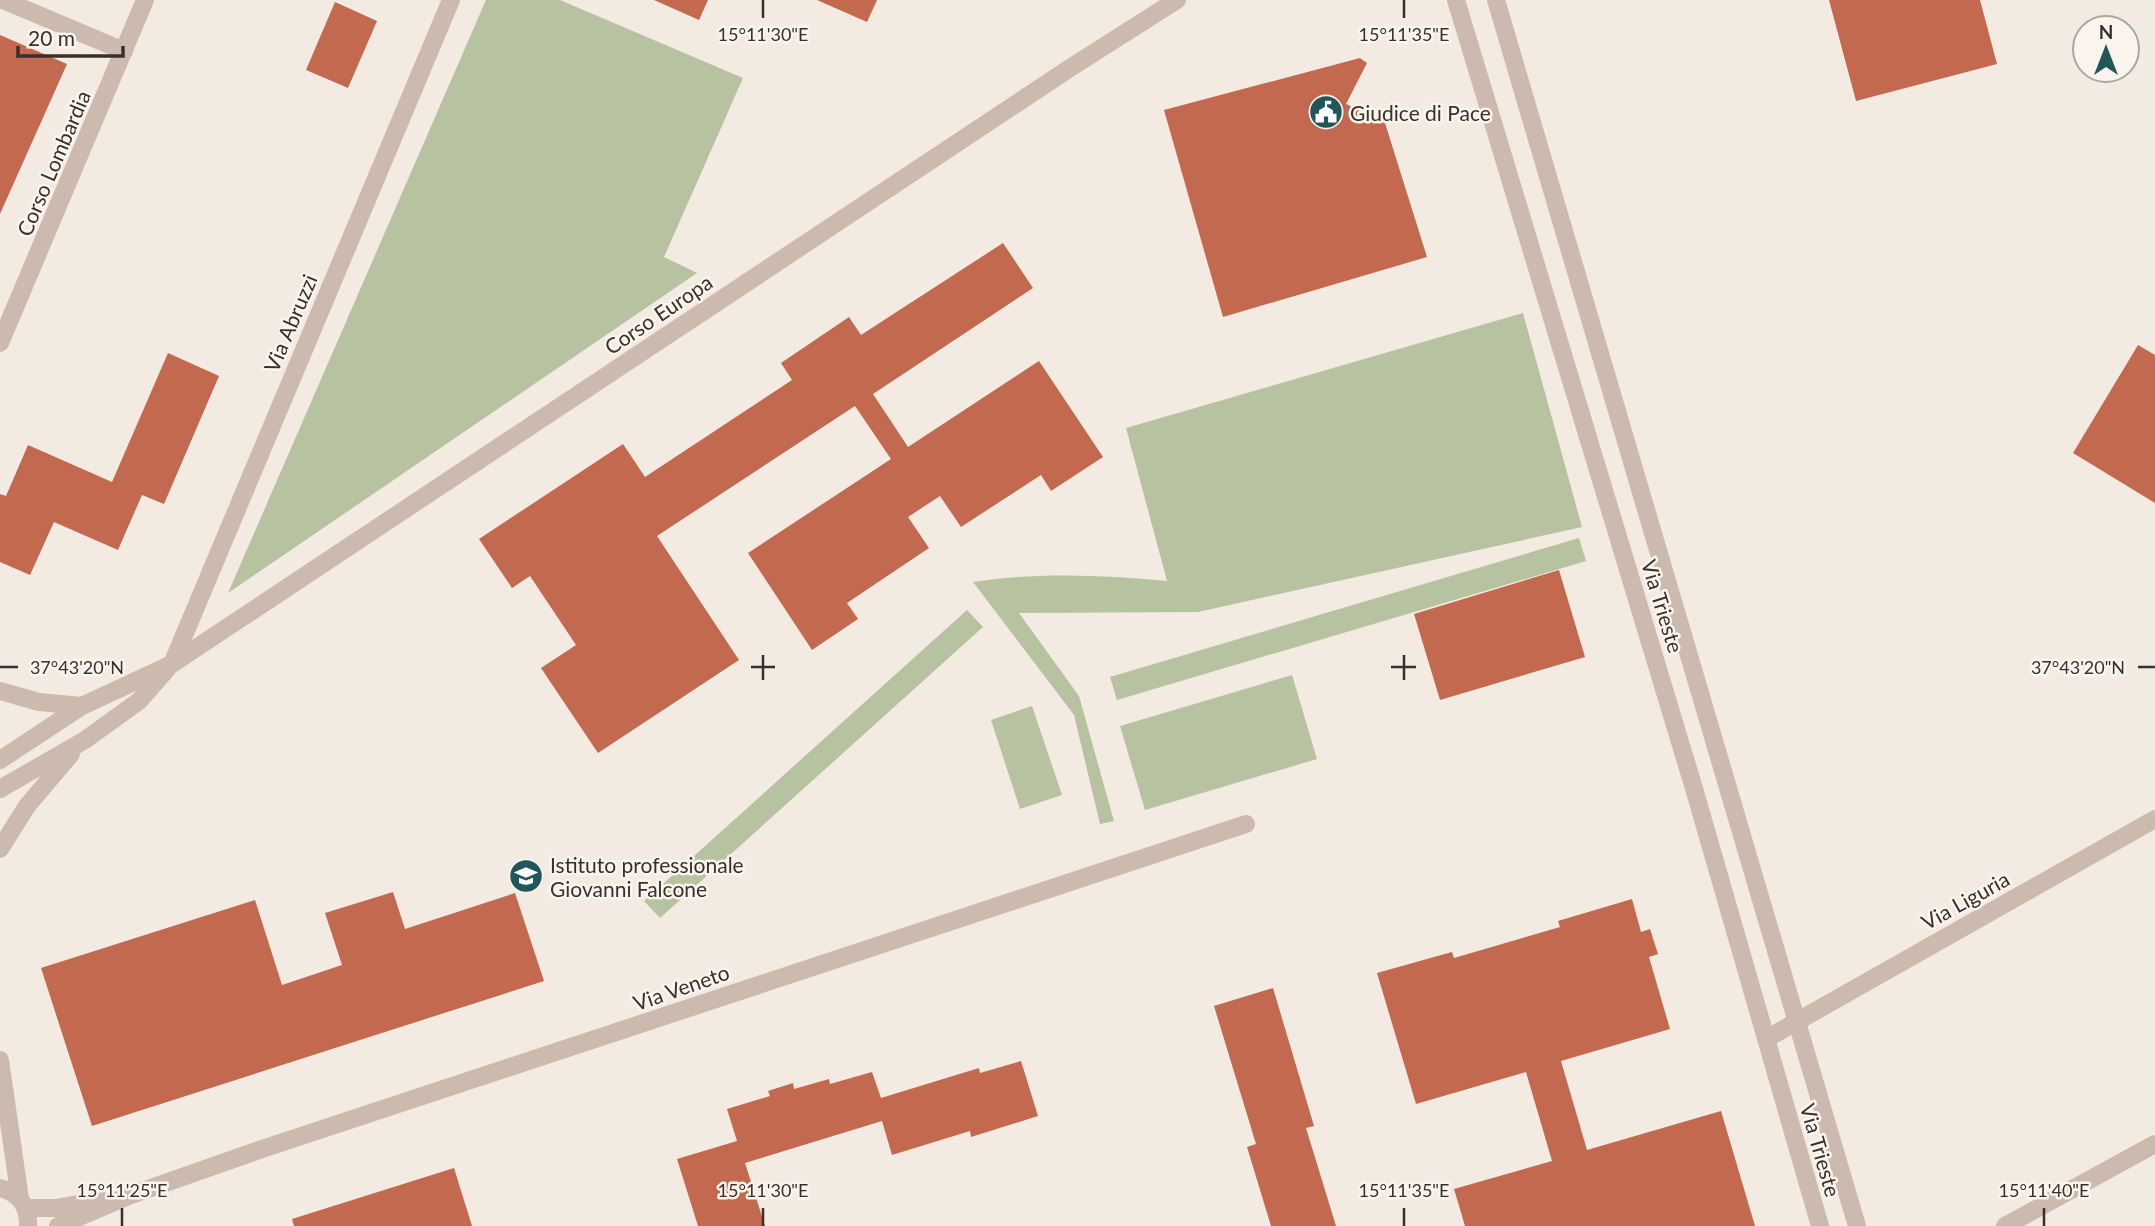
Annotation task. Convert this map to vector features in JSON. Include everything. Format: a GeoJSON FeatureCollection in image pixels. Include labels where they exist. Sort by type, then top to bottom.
{"type":"FeatureCollection","features":[{"type":"Feature","properties":{"kind":"street"},"geometry":{"type":"LineString","coordinates":[[4,0],[124,51]]}},
{"type":"Feature","properties":{"kind":"street","name":"Corso Lombardia"},"geometry":{"type":"LineString","coordinates":[[0,343],[145,0]]}},
{"type":"Feature","properties":{"kind":"street","name":"Via Abruzzi"},"geometry":{"type":"LineString","coordinates":[[172,664],[451,0]]}},
{"type":"Feature","properties":{"kind":"street","name":"Via Trieste"},"geometry":{"type":"LineString","coordinates":[[1456,0],[1693,785],[1820,1226]]}},
{"type":"Feature","properties":{"kind":"street","name":"Via Trieste"},"geometry":{"type":"LineString","coordinates":[[1496,0],[1857,1226]]}},
{"type":"Feature","properties":{"kind":"street","name":"Corso Europa"},"geometry":{"type":"LineString","coordinates":[[0,760],[82,706],[172,664],[1174,1]]}},
{"type":"Feature","properties":{"kind":"street","name":"Corso Europa"},"geometry":{"type":"LineString","coordinates":[[0,789],[85,740],[139,701],[172,664]]}},
{"type":"Feature","properties":{"kind":"street"},"geometry":{"type":"LineString","coordinates":[[0,691],[40,702],[82,706]]}},
{"type":"Feature","properties":{"kind":"street"},"geometry":{"type":"LineString","coordinates":[[0,849],[27,806],[85,740]]}},
{"type":"Feature","properties":{"kind":"street","name":"Via Liguria"},"geometry":{"type":"LineString","coordinates":[[1766,1039],[2155,819]]}},
{"type":"Feature","properties":{"kind":"street","name":"Via Veneto"},"geometry":{"type":"LineString","coordinates":[[131,1195],[1245,824]]}},
{"type":"Feature","properties":{"kind":"street"},"geometry":{"type":"LineString","coordinates":[[0,1060],[28,1226]]}},
{"type":"Feature","properties":{"kind":"street"},"geometry":{"type":"LineString","coordinates":[[2005,1226],[2155,1144]]}},
{"type":"Feature","properties":{"kind":"street"},"geometry":{"type":"LineString","coordinates":[[0,1188],[23,1203],[56,1208],[131,1195]]}},
{"type":"Feature","properties":{"kind":"street"},"geometry":{"type":"LineString","coordinates":[[58,1226],[131,1195]]}},
{"type":"Feature","properties":{"kind":"green space"},"geometry":{"type":"Polygon","coordinates":[[[486,0],[560,0],[743,78],[664,257],[697,273],[228,593],[486,0]]]}},
{"type":"Feature","properties":{"kind":"green space"},"geometry":{"type":"Polygon","coordinates":[[[1523,313],[1582,527],[1198,612],[1019,613],[1079,696],[1114,821],[1100,824],[1074,715],[973,582],[1070,576],[1167,581],[1126,428],[1523,313]]]}},
{"type":"Feature","properties":{"kind":"green space"},"geometry":{"type":"Polygon","coordinates":[[[1579,538],[1586,561],[1117,700],[1110,677],[1579,538]]]}},
{"type":"Feature","properties":{"kind":"green space"},"geometry":{"type":"Polygon","coordinates":[[[967,610],[983,627],[660,918],[644,901],[967,610]]]}},
{"type":"Feature","properties":{"kind":"green space"},"geometry":{"type":"Polygon","coordinates":[[[1292,675],[1317,759],[1145,810],[1120,726],[1292,675]]]}},
{"type":"Feature","properties":{"kind":"green space"},"geometry":{"type":"Polygon","coordinates":[[[1032,706],[1062,795],[1020,809],[991,720],[1032,706]]]}},
{"type":"Feature","properties":{"kind":"building"},"geometry":{"type":"Polygon","coordinates":[[[654,0],[708,0],[699,20],[654,0]]]}},
{"type":"Feature","properties":{"kind":"building"},"geometry":{"type":"Polygon","coordinates":[[[817,0],[877,0],[867,22],[817,0]]]}},
{"type":"Feature","properties":{"kind":"building"},"geometry":{"type":"Polygon","coordinates":[[[1829,0],[1980,0],[1997,64],[1856,101],[1829,0]]]}},
{"type":"Feature","properties":{"kind":"building"},"geometry":{"type":"Polygon","coordinates":[[[335,2],[377,21],[348,88],[306,70],[335,2]]]}},
{"type":"Feature","properties":{"kind":"building"},"geometry":{"type":"Polygon","coordinates":[[[0,35],[67,64],[0,214],[0,35]]]}},
{"type":"Feature","properties":{"kind":"building"},"geometry":{"type":"Polygon","coordinates":[[[1360,58],[1367,63],[1346,104],[1385,123],[1427,257],[1223,317],[1164,110],[1360,58]]]}},
{"type":"Feature","properties":{"kind":"building"},"geometry":{"type":"Polygon","coordinates":[[[1003,243],[1033,288],[873,394],[908,447],[1039,361],[1103,457],[1051,491],[1041,475],[961,527],[940,496],[908,517],[929,548],[847,603],[858,619],[812,650],[748,553],[891,459],[855,406],[657,536],[739,660],[598,753],[541,668],[576,645],[530,576],[512,588],[479,539],[623,444],[645,477],[792,380],[781,363],[849,317],[861,335],[1003,243]]]}},
{"type":"Feature","properties":{"kind":"building"},"geometry":{"type":"Polygon","coordinates":[[[2138,345],[2155,355],[2155,503],[2073,453],[2138,345]]]}},
{"type":"Feature","properties":{"kind":"building"},"geometry":{"type":"Polygon","coordinates":[[[168,353],[219,376],[164,504],[142,495],[118,550],[54,522],[30,575],[0,562],[0,494],[6,496],[28,445],[112,482],[168,353]]]}},
{"type":"Feature","properties":{"kind":"building"},"geometry":{"type":"Polygon","coordinates":[[[1559,570],[1585,657],[1440,700],[1414,614],[1559,570]]]}},
{"type":"Feature","properties":{"kind":"building"},"geometry":{"type":"Polygon","coordinates":[[[393,892],[405,929],[515,893],[544,981],[92,1126],[41,968],[255,900],[282,985],[342,965],[325,913],[393,892]]]}},
{"type":"Feature","properties":{"kind":"building"},"geometry":{"type":"Polygon","coordinates":[[[1632,899],[1641,932],[1650,929],[1658,954],[1649,957],[1670,1029],[1561,1061],[1587,1150],[1721,1111],[1755,1226],[1465,1226],[1454,1189],[1552,1161],[1526,1072],[1416,1104],[1377,973],[1452,952],[1454,958],[1560,927],[1558,921],[1632,899]]]}},
{"type":"Feature","properties":{"kind":"building"},"geometry":{"type":"Polygon","coordinates":[[[1273,988],[1314,1126],[1306,1128],[1336,1226],[1271,1226],[1247,1147],[1256,1144],[1214,1006],[1273,988]]]}},
{"type":"Feature","properties":{"kind":"building"},"geometry":{"type":"Polygon","coordinates":[[[1021,1061],[1038,1116],[971,1137],[970,1131],[892,1155],[882,1121],[745,1163],[765,1226],[698,1226],[677,1159],[737,1141],[727,1109],[770,1096],[768,1091],[793,1083],[794,1089],[829,1079],[830,1084],[872,1072],[881,1098],[979,1068],[980,1073],[1021,1061]]]}},
{"type":"Feature","properties":{"kind":"building"},"geometry":{"type":"Polygon","coordinates":[[[454,1168],[472,1226],[294,1226],[292,1219],[454,1168]]]}},
{"type":"Feature","properties":{"kind":"place","name":"Giudice di Pace"},"geometry":{"type":"Point","coordinates":[1326,112]}},
{"type":"Feature","properties":{"kind":"place","name":"Istituto professionale Giovanni Falcone"},"geometry":{"type":"Point","coordinates":[526,876]}}]}
